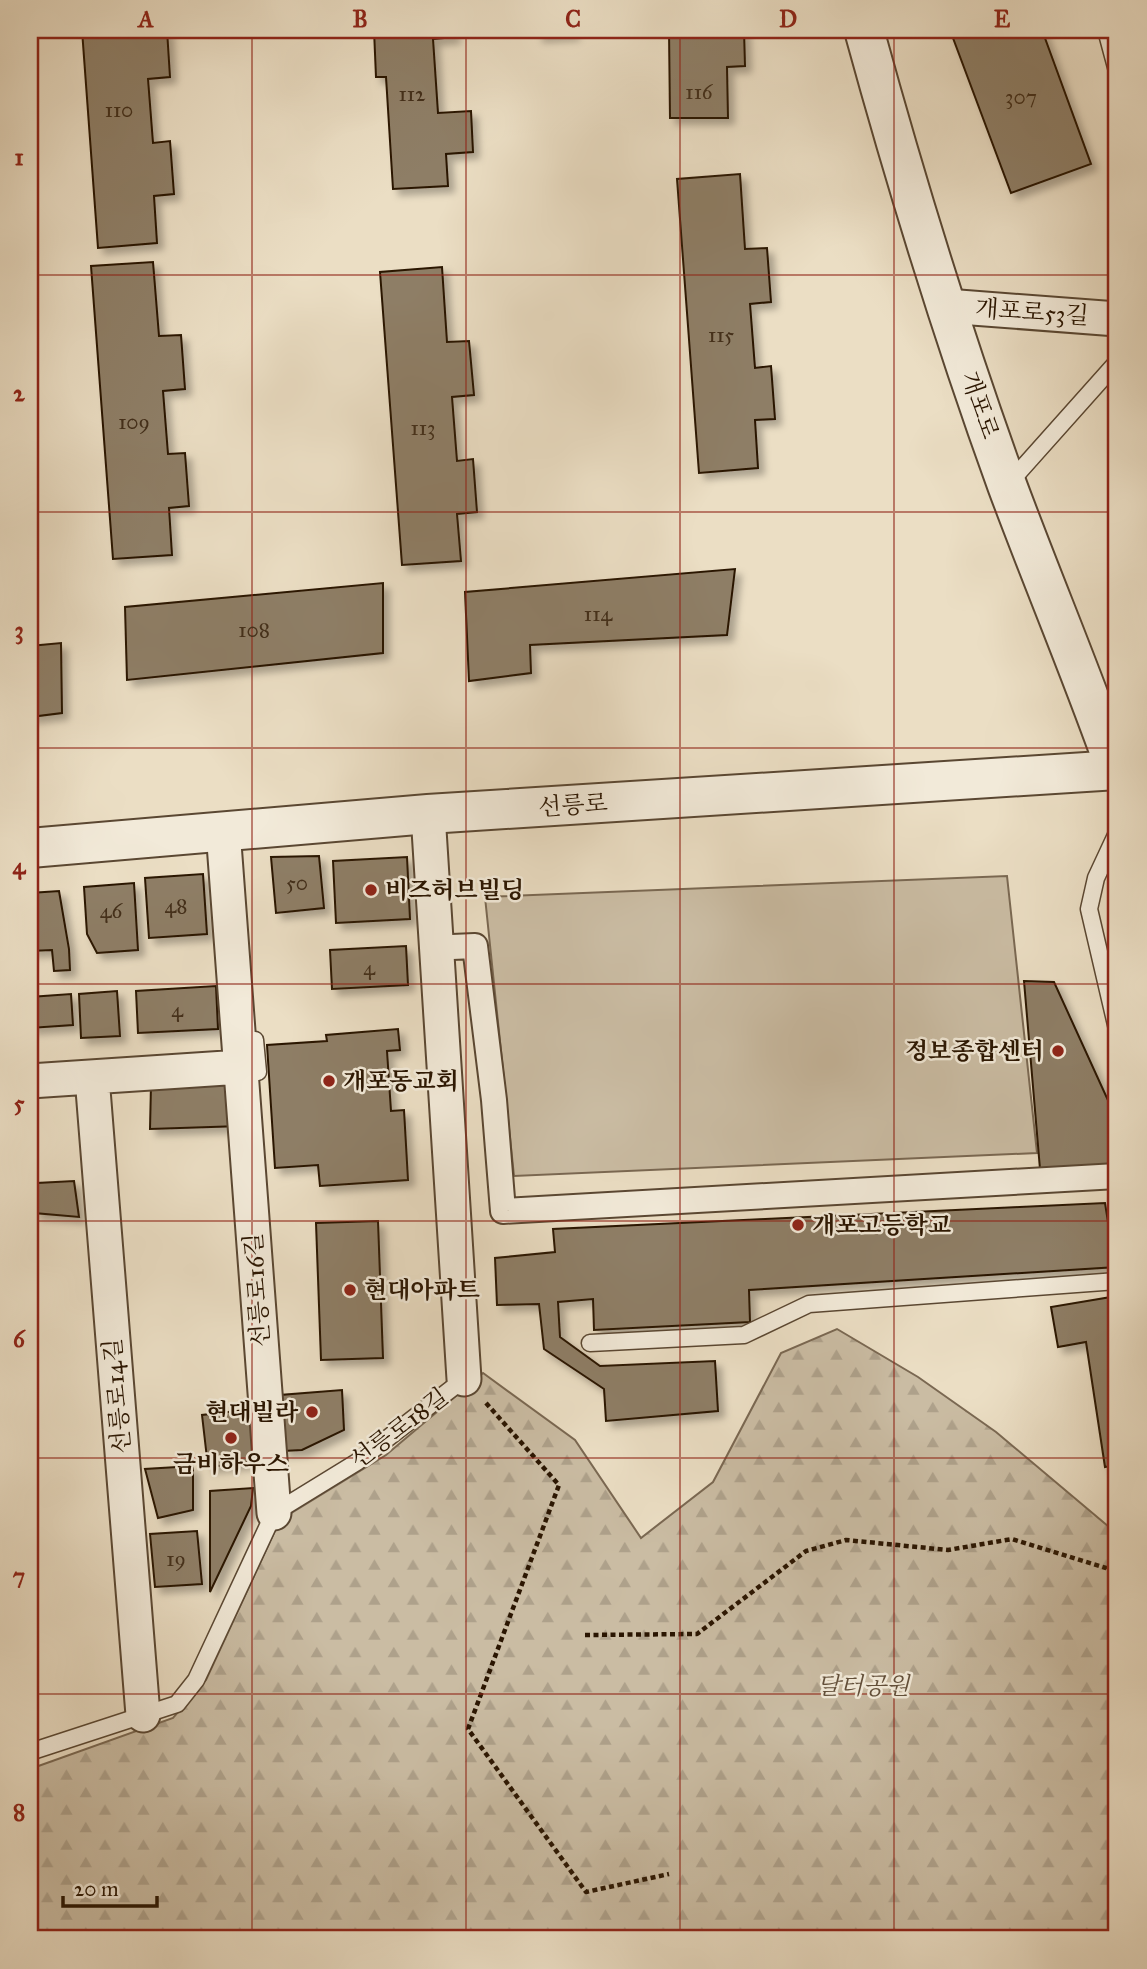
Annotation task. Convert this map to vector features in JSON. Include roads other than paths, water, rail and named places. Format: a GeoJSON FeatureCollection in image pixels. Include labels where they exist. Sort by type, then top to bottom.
{"type":"FeatureCollection","features":[{"type":"Feature","properties":{"kind":"street","name":"개포로"},"geometry":{"type":"LineString","coordinates":[[864,30],[894,141],[1007,485],[1117,771]]}},
{"type":"Feature","properties":{"kind":"street","name":"개포로53길"},"geometry":{"type":"LineString","coordinates":[[946,306],[1117,319]]}},
{"type":"Feature","properties":{"kind":"street","name":"선릉로"},"geometry":{"type":"LineString","coordinates":[[30,848],[428,814],[1117,771]]}},
{"type":"Feature","properties":{"kind":"street","name":"선릉로18길"},"geometry":{"type":"LineString","coordinates":[[428,814],[464,1379]]}},
{"type":"Feature","properties":{"kind":"street","name":"선릉로16길"},"geometry":{"type":"LineString","coordinates":[[223,830],[248,1053],[274,1513]]}},
{"type":"Feature","properties":{"kind":"street"},"geometry":{"type":"LineString","coordinates":[[452,947],[475,946],[494,1100],[503,1211],[1117,1176]]}},
{"type":"Feature","properties":{"kind":"street"},"geometry":{"type":"LineString","coordinates":[[30,1081],[92,1077],[248,1053]]}},
{"type":"Feature","properties":{"kind":"street","name":"선릉로14길"},"geometry":{"type":"LineString","coordinates":[[92,1077],[143,1715]]}},
{"type":"Feature","properties":{"kind":"lane"},"geometry":{"type":"LineString","coordinates":[[1106,30],[1117,71]]}},
{"type":"Feature","properties":{"kind":"lane"},"geometry":{"type":"LineString","coordinates":[[1007,485],[1117,362]]}},
{"type":"Feature","properties":{"kind":"lane"},"geometry":{"type":"LineString","coordinates":[[1117,833],[1096,878],[1089,909],[1117,1029]]}},
{"type":"Feature","properties":{"kind":"lane"},"geometry":{"type":"LineString","coordinates":[[248,1053],[259,1094]]}},
{"type":"Feature","properties":{"kind":"lane"},"geometry":{"type":"LineString","coordinates":[[590,1343],[744,1335],[809,1304],[1117,1281]]}},
{"type":"Feature","properties":{"kind":"lane","name":"선릉로18길"},"geometry":{"type":"LineString","coordinates":[[274,1513],[357,1462],[464,1379]]}},
{"type":"Feature","properties":{"kind":"lane"},"geometry":{"type":"LineString","coordinates":[[30,1752],[177,1704],[195,1680],[274,1513]]}},
{"type":"Feature","properties":{"kind":"place","name":"비즈허브빌딩"},"geometry":{"type":"Point","coordinates":[371,890]}},
{"type":"Feature","properties":{"kind":"place","name":"정보종합센터"},"geometry":{"type":"Point","coordinates":[1058,1051]}},
{"type":"Feature","properties":{"kind":"place","name":"개포동교회"},"geometry":{"type":"Point","coordinates":[329,1081]}},
{"type":"Feature","properties":{"kind":"place","name":"개포고등학교"},"geometry":{"type":"Point","coordinates":[798,1225]}},
{"type":"Feature","properties":{"kind":"place","name":"현대아파트"},"geometry":{"type":"Point","coordinates":[350,1290]}},
{"type":"Feature","properties":{"kind":"place","name":"현대빌라"},"geometry":{"type":"Point","coordinates":[312,1412]}},
{"type":"Feature","properties":{"kind":"place","name":"금비하우스"},"geometry":{"type":"Point","coordinates":[231,1438]}},
{"type":"Feature","properties":{"kind":"park label","name":"달터공원"},"geometry":{"type":"Point","coordinates":[863,1686]}}]}
